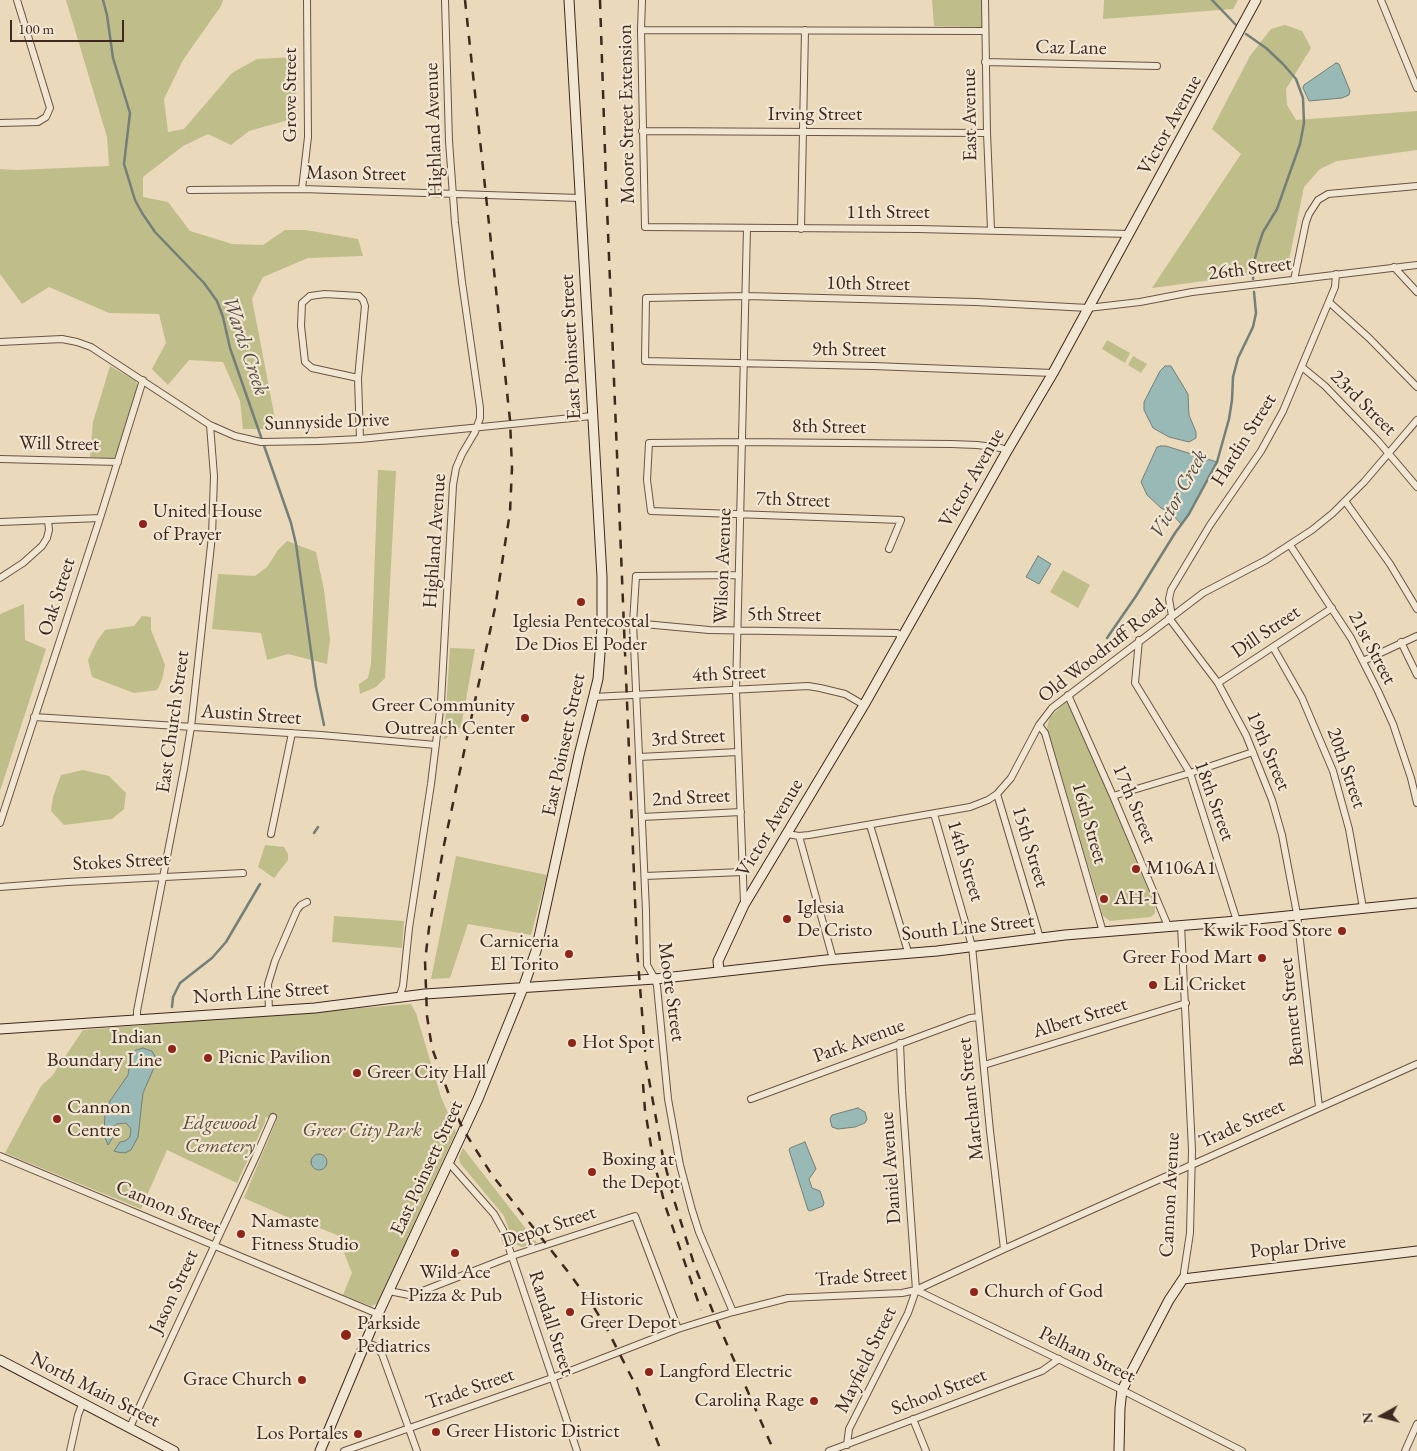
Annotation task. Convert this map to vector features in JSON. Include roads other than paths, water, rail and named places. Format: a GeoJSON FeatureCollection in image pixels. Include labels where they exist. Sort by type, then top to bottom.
{"type":"FeatureCollection","features":[{"type":"Feature","properties":{"kind":"main road","name":"East Poinsett Street"},"geometry":{"type":"LineString","coordinates":[[323,1449],[378,1314],[485,1084],[524,988],[536,951],[598,679],[603,602],[569,0]]}},
{"type":"Feature","properties":{"kind":"main road","name":"Victor Avenue"},"geometry":{"type":"LineString","coordinates":[[719,971],[718,961],[744,905],[864,705],[1053,373],[1256,0]]}},
{"type":"Feature","properties":{"kind":"main road","name":"South Line Street"},"geometry":{"type":"LineString","coordinates":[[524,988],[655,979],[1040,938],[1168,926],[1237,922],[1297,914],[1417,903]]}},
{"type":"Feature","properties":{"kind":"main road","name":"North Line Street"},"geometry":{"type":"LineString","coordinates":[[0,1029],[324,1007],[465,991],[524,988]]}},
{"type":"Feature","properties":{"kind":"main road","name":"Poplar Drive"},"geometry":{"type":"LineString","coordinates":[[1183,1278],[1417,1251]]}},
{"type":"Feature","properties":{"kind":"main road","name":"Cannon Avenue"},"geometry":{"type":"LineString","coordinates":[[1119,1451],[1122,1390],[1183,1278]]}},
{"type":"Feature","properties":{"kind":"main road","name":"North Main Street"},"geometry":{"type":"LineString","coordinates":[[0,1360],[174,1451]]}},
{"type":"Feature","properties":{"kind":"street"},"geometry":{"type":"LineString","coordinates":[[0,122],[38,122],[46,117],[50,108],[17,0]]}},
{"type":"Feature","properties":{"kind":"street","name":"Grove Street"},"geometry":{"type":"LineString","coordinates":[[302,189],[308,129],[307,0]]}},
{"type":"Feature","properties":{"kind":"street","name":"Highland Avenue"},"geometry":{"type":"LineString","coordinates":[[399,998],[403,986],[409,928],[422,851],[441,702],[453,485],[456,468],[462,454],[478,427],[480,408],[462,282],[452,192],[445,0]]}},
{"type":"Feature","properties":{"kind":"street","name":"Moore Street Extension"},"geometry":{"type":"LineString","coordinates":[[642,0],[642,131],[645,227]]}},
{"type":"Feature","properties":{"kind":"street","name":"East Avenue"},"geometry":{"type":"LineString","coordinates":[[985,0],[986,132],[990,230]]}},
{"type":"Feature","properties":{"kind":"street"},"geometry":{"type":"LineString","coordinates":[[1381,0],[1417,88]]}},
{"type":"Feature","properties":{"kind":"street"},"geometry":{"type":"LineString","coordinates":[[641,30],[985,31]]}},
{"type":"Feature","properties":{"kind":"street"},"geometry":{"type":"LineString","coordinates":[[801,229],[805,30]]}},
{"type":"Feature","properties":{"kind":"street","name":"Caz Lane"},"geometry":{"type":"LineString","coordinates":[[985,62],[1157,66]]}},
{"type":"Feature","properties":{"kind":"street","name":"Irving Street"},"geometry":{"type":"LineString","coordinates":[[642,131],[986,132]]}},
{"type":"Feature","properties":{"kind":"street"},"geometry":{"type":"LineString","coordinates":[[1294,280],[1308,214],[1318,200],[1328,194],[1417,186]]}},
{"type":"Feature","properties":{"kind":"street","name":"Mason Street"},"geometry":{"type":"LineString","coordinates":[[190,190],[302,189],[452,192],[580,198]]}},
{"type":"Feature","properties":{"kind":"street","name":"11th Street"},"geometry":{"type":"LineString","coordinates":[[645,227],[990,230],[1130,234]]}},
{"type":"Feature","properties":{"kind":"street","name":"Wilson Avenue"},"geometry":{"type":"LineString","coordinates":[[744,905],[736,690],[747,228]]}},
{"type":"Feature","properties":{"kind":"street","name":"26th Street"},"geometry":{"type":"LineString","coordinates":[[1088,308],[1140,302],[1192,292],[1417,265]]}},
{"type":"Feature","properties":{"kind":"street"},"geometry":{"type":"LineString","coordinates":[[1394,267],[1417,292]]}},
{"type":"Feature","properties":{"kind":"street","name":"Hardin Street"},"geometry":{"type":"LineString","coordinates":[[1170,617],[1169,599],[1175,583],[1210,525],[1273,431],[1293,391],[1335,287],[1336,274]]}},
{"type":"Feature","properties":{"kind":"street"},"geometry":{"type":"LineString","coordinates":[[358,378],[312,368],[305,362],[301,320],[302,303],[307,297],[336,293],[358,296],[363,300],[365,306],[358,378],[360,439]]}},
{"type":"Feature","properties":{"kind":"street","name":"10th Street"},"geometry":{"type":"LineString","coordinates":[[645,361],[646,298],[746,296],[976,302],[1088,308]]}},
{"type":"Feature","properties":{"kind":"street"},"geometry":{"type":"LineString","coordinates":[[1329,302],[1369,338],[1417,387]]}},
{"type":"Feature","properties":{"kind":"street","name":"Sunnyside Drive"},"geometry":{"type":"LineString","coordinates":[[0,342],[47,338],[77,342],[105,354],[210,425],[235,436],[261,442],[360,439],[592,416]]}},
{"type":"Feature","properties":{"kind":"street","name":"9th Street"},"geometry":{"type":"LineString","coordinates":[[645,361],[873,366],[1053,373]]}},
{"type":"Feature","properties":{"kind":"street","name":"23rd Street"},"geometry":{"type":"LineString","coordinates":[[1302,367],[1325,386],[1389,453],[1417,487]]}},
{"type":"Feature","properties":{"kind":"street","name":"Oak Street"},"geometry":{"type":"LineString","coordinates":[[0,823],[143,380]]}},
{"type":"Feature","properties":{"kind":"street","name":"Old Woodruff Road"},"geometry":{"type":"LineString","coordinates":[[787,834],[799,836],[934,814],[976,806],[998,794],[1016,771],[1039,725],[1052,708],[1203,593],[1290,545],[1312,530],[1345,501],[1417,420]]}},
{"type":"Feature","properties":{"kind":"street","name":"East Church Street"},"geometry":{"type":"LineString","coordinates":[[137,1020],[137,1010],[191,727],[212,536],[214,476],[210,425]]}},
{"type":"Feature","properties":{"kind":"street","name":"8th Street"},"geometry":{"type":"LineString","coordinates":[[651,511],[647,480],[649,443],[959,444],[1001,448],[1007,451]]}},
{"type":"Feature","properties":{"kind":"street","name":"Will Street"},"geometry":{"type":"LineString","coordinates":[[0,459],[118,462]]}},
{"type":"Feature","properties":{"kind":"street"},"geometry":{"type":"LineString","coordinates":[[1345,501],[1390,564],[1417,609]]}},
{"type":"Feature","properties":{"kind":"street","name":"7th Street"},"geometry":{"type":"LineString","coordinates":[[651,511],[902,520],[889,549]]}},
{"type":"Feature","properties":{"kind":"street"},"geometry":{"type":"LineString","coordinates":[[0,522],[100,518]]}},
{"type":"Feature","properties":{"kind":"street"},"geometry":{"type":"LineString","coordinates":[[0,578],[23,563],[42,546],[49,530],[48,520]]}},
{"type":"Feature","properties":{"kind":"street","name":"21st Street"},"geometry":{"type":"LineString","coordinates":[[1290,545],[1351,638],[1363,661],[1392,724],[1411,778],[1417,803]]}},
{"type":"Feature","properties":{"kind":"street","name":"Moore Street"},"geometry":{"type":"LineString","coordinates":[[733,1312],[699,1232],[680,1164],[668,1099],[655,979],[647,965],[645,876],[633,623],[636,576],[739,575]]}},
{"type":"Feature","properties":{"kind":"street","name":"Dill Street"},"geometry":{"type":"LineString","coordinates":[[1218,683],[1332,608]]}},
{"type":"Feature","properties":{"kind":"street","name":"19th Street"},"geometry":{"type":"LineString","coordinates":[[1170,617],[1218,683],[1253,752],[1278,817],[1297,914]]}},
{"type":"Feature","properties":{"kind":"street","name":"5th Street"},"geometry":{"type":"LineString","coordinates":[[633,623],[684,629],[897,633],[903,637]]}},
{"type":"Feature","properties":{"kind":"street"},"geometry":{"type":"LineString","coordinates":[[1363,661],[1417,636]]}},
{"type":"Feature","properties":{"kind":"street","name":"18th Street"},"geometry":{"type":"LineString","coordinates":[[1139,640],[1135,683],[1190,773],[1237,922]]}},
{"type":"Feature","properties":{"kind":"street"},"geometry":{"type":"LineString","coordinates":[[1401,642],[1417,675]]}},
{"type":"Feature","properties":{"kind":"street","name":"20th Street"},"geometry":{"type":"LineString","coordinates":[[1273,647],[1302,698],[1333,771],[1349,829],[1363,908]]}},
{"type":"Feature","properties":{"kind":"street","name":"4th Street"},"geometry":{"type":"LineString","coordinates":[[593,697],[795,686],[820,688],[845,694],[864,705]]}},
{"type":"Feature","properties":{"kind":"street","name":"17th Street"},"geometry":{"type":"LineString","coordinates":[[1068,695],[1168,926]]}},
{"type":"Feature","properties":{"kind":"street","name":"Austin Street"},"geometry":{"type":"LineString","coordinates":[[34,717],[292,733],[436,745]]}},
{"type":"Feature","properties":{"kind":"street","name":"16th Street"},"geometry":{"type":"LineString","coordinates":[[1039,725],[1045,733],[1104,932]]}},
{"type":"Feature","properties":{"kind":"street"},"geometry":{"type":"LineString","coordinates":[[271,834],[292,733]]}},
{"type":"Feature","properties":{"kind":"street","name":"3rd Street"},"geometry":{"type":"LineString","coordinates":[[639,757],[738,752]]}},
{"type":"Feature","properties":{"kind":"street"},"geometry":{"type":"LineString","coordinates":[[1113,796],[1253,752]]}},
{"type":"Feature","properties":{"kind":"street","name":"15th Street"},"geometry":{"type":"LineString","coordinates":[[998,794],[1040,938]]}},
{"type":"Feature","properties":{"kind":"street","name":"2nd Street"},"geometry":{"type":"LineString","coordinates":[[642,817],[741,812]]}},
{"type":"Feature","properties":{"kind":"street","name":"14th Street"},"geometry":{"type":"LineString","coordinates":[[934,814],[972,946]]}},
{"type":"Feature","properties":{"kind":"street"},"geometry":{"type":"LineString","coordinates":[[870,824],[908,952]]}},
{"type":"Feature","properties":{"kind":"street"},"geometry":{"type":"LineString","coordinates":[[799,836],[833,959]]}},
{"type":"Feature","properties":{"kind":"street"},"geometry":{"type":"LineString","coordinates":[[645,876],[743,872]]}},
{"type":"Feature","properties":{"kind":"street","name":"Stokes Street"},"geometry":{"type":"LineString","coordinates":[[0,887],[164,876],[243,873]]}},
{"type":"Feature","properties":{"kind":"street"},"geometry":{"type":"LineString","coordinates":[[269,1011],[268,984],[275,962],[297,910],[301,904],[307,902]]}},
{"type":"Feature","properties":{"kind":"street","name":"Bennett Street"},"geometry":{"type":"LineString","coordinates":[[1297,914],[1319,1107]]}},
{"type":"Feature","properties":{"kind":"street","name":"Cannon Avenue"},"geometry":{"type":"LineString","coordinates":[[1181,925],[1192,1165],[1190,1233],[1183,1278]]}},
{"type":"Feature","properties":{"kind":"street","name":"Marchant Street"},"geometry":{"type":"LineString","coordinates":[[972,946],[1004,1249]]}},
{"type":"Feature","properties":{"kind":"street","name":"Albert Street"},"geometry":{"type":"LineString","coordinates":[[984,1065],[1186,1003]]}},
{"type":"Feature","properties":{"kind":"street","name":"Park Avenue"},"geometry":{"type":"LineString","coordinates":[[752,1099],[970,1018],[979,1017]]}},
{"type":"Feature","properties":{"kind":"street","name":"Daniel Avenue"},"geometry":{"type":"LineString","coordinates":[[900,1044],[916,1290]]}},
{"type":"Feature","properties":{"kind":"street","name":"Trade Street"},"geometry":{"type":"LineString","coordinates":[[344,1451],[552,1378],[678,1329],[733,1312],[788,1298],[902,1294],[916,1290],[1417,1064]]}},
{"type":"Feature","properties":{"kind":"street","name":"Jason Street"},"geometry":{"type":"LineString","coordinates":[[130,1427],[273,1116]]}},
{"type":"Feature","properties":{"kind":"street","name":"Cannon Street"},"geometry":{"type":"LineString","coordinates":[[0,1156],[378,1314]]}},
{"type":"Feature","properties":{"kind":"street","name":"Randall Street"},"geometry":{"type":"LineString","coordinates":[[449,1163],[494,1214],[503,1230],[577,1451]]}},
{"type":"Feature","properties":{"kind":"street","name":"Depot Street"},"geometry":{"type":"LineString","coordinates":[[389,1290],[409,1294],[417,1292],[512,1256],[635,1216],[678,1329]]}},
{"type":"Feature","properties":{"kind":"street","name":"Pelham Street"},"geometry":{"type":"LineString","coordinates":[[916,1290],[1122,1390],[1242,1451]]}},
{"type":"Feature","properties":{"kind":"street","name":"Mayfield Street"},"geometry":{"type":"LineString","coordinates":[[847,1445],[849,1429],[908,1313],[916,1290]]}},
{"type":"Feature","properties":{"kind":"street"},"geometry":{"type":"LineString","coordinates":[[366,1343],[378,1348],[382,1354],[417,1451]]}},
{"type":"Feature","properties":{"kind":"street","name":"School Street"},"geometry":{"type":"LineString","coordinates":[[829,1451],[1042,1371],[1059,1360]]}},
{"type":"Feature","properties":{"kind":"street"},"geometry":{"type":"LineString","coordinates":[[70,1451],[82,1402]]}},
{"type":"Feature","properties":{"kind":"street"},"geometry":{"type":"LineString","coordinates":[[913,1419],[926,1451]]}},
{"type":"Feature","properties":{"kind":"street"},"geometry":{"type":"LineString","coordinates":[[1405,1451],[1417,1424]]}},
{"type":"Feature","properties":{"kind":"water"},"geometry":{"type":"Polygon","coordinates":[[[1336,63],[1339,64],[1350,91],[1349,95],[1342,98],[1309,101],[1303,88],[1304,85],[1336,63]]]}},
{"type":"Feature","properties":{"kind":"water"},"geometry":{"type":"Polygon","coordinates":[[[1165,366],[1171,366],[1188,394],[1189,415],[1196,432],[1196,438],[1189,442],[1169,437],[1153,428],[1144,410],[1144,402],[1160,371],[1165,366]]]}},
{"type":"Feature","properties":{"kind":"water"},"geometry":{"type":"Polygon","coordinates":[[[1161,446],[1217,462],[1189,514],[1181,524],[1172,514],[1161,508],[1147,495],[1141,482],[1157,447],[1161,446]]]}},
{"type":"Feature","properties":{"kind":"water"},"geometry":{"type":"Polygon","coordinates":[[[1038,556],[1051,564],[1039,584],[1026,577],[1038,556]]]}},
{"type":"Feature","properties":{"kind":"water"},"geometry":{"type":"Polygon","coordinates":[[[143,1048],[152,1051],[156,1058],[156,1063],[143,1093],[138,1137],[131,1150],[125,1153],[117,1152],[114,1151],[120,1142],[130,1137],[131,1129],[126,1123],[117,1124],[112,1128],[113,1137],[108,1145],[104,1135],[105,1113],[110,1101],[128,1075],[131,1056],[136,1050],[143,1048]]]}},
{"type":"Feature","properties":{"kind":"water"},"geometry":{"type":"Polygon","coordinates":[[[858,1108],[865,1112],[867,1119],[865,1123],[855,1127],[838,1129],[832,1127],[830,1119],[832,1115],[858,1108]]]}},
{"type":"Feature","properties":{"kind":"water"},"geometry":{"type":"Polygon","coordinates":[[[805,1142],[816,1169],[809,1179],[812,1188],[820,1191],[824,1203],[823,1206],[810,1211],[808,1210],[789,1150],[805,1142]]]}},
{"type":"Feature","properties":{"kind":"water"},"geometry":{"type":"Polygon","coordinates":[[[319,1154],[327,1162],[319,1170],[311,1162],[319,1154]]]}},
{"type":"Feature","properties":{"kind":"waterway","name":"Wards Creek"},"geometry":{"type":"LineString","coordinates":[[103,0],[113,58],[130,113],[124,164],[135,200],[142,213],[155,232],[204,283],[217,301],[223,317],[230,348],[291,523],[296,544],[316,687],[324,725]]}},
{"type":"Feature","properties":{"kind":"waterway","name":"Victor Creek"},"geometry":{"type":"LineString","coordinates":[[1212,0],[1236,25]]}},
{"type":"Feature","properties":{"kind":"waterway","name":"Victor Creek"},"geometry":{"type":"LineString","coordinates":[[1246,34],[1266,48],[1296,79],[1303,98],[1304,123],[1300,144],[1277,209],[1263,232],[1258,247],[1254,262],[1253,279]]}},
{"type":"Feature","properties":{"kind":"waterway","name":"Victor Creek"},"geometry":{"type":"LineString","coordinates":[[1107,638],[1189,514],[1217,462],[1229,419],[1233,377],[1238,358],[1253,327],[1256,313],[1254,292]]}},
{"type":"Feature","properties":{"kind":"waterway","name":"Wards Creek"},"geometry":{"type":"LineString","coordinates":[[314,833],[318,827]]}},
{"type":"Feature","properties":{"kind":"waterway","name":"Wards Creek"},"geometry":{"type":"LineString","coordinates":[[172,1007],[173,997],[180,983],[212,958],[226,942],[260,884]]}},
{"type":"Feature","properties":{"kind":"railway"},"geometry":{"type":"LineString","coordinates":[[465,0],[510,420],[512,468],[510,512],[495,608],[444,845],[429,928],[425,961],[427,1016],[432,1048],[464,1131],[492,1175],[593,1306],[637,1388],[661,1451]]}},
{"type":"Feature","properties":{"kind":"railway"},"geometry":{"type":"LineString","coordinates":[[600,0],[637,949],[646,1063],[663,1157],[694,1264],[715,1317],[774,1451]]}},
{"type":"Feature","properties":{"kind":"railway"},"geometry":{"type":"LineString","coordinates":[[643,1084],[653,1158],[665,1205],[701,1310]]}},
{"type":"Feature","properties":{"kind":"place","name":"United House of Prayer"},"geometry":{"type":"Point","coordinates":[143,524]}},
{"type":"Feature","properties":{"kind":"place","name":"Iglesia Pentecostal De Dios El Poder"},"geometry":{"type":"Point","coordinates":[581,602]}},
{"type":"Feature","properties":{"kind":"place","name":"Greer Community Outreach Center"},"geometry":{"type":"Point","coordinates":[525,718]}},
{"type":"Feature","properties":{"kind":"place","name":"M106A1"},"geometry":{"type":"Point","coordinates":[1136,869]}},
{"type":"Feature","properties":{"kind":"place","name":"AH-1"},"geometry":{"type":"Point","coordinates":[1104,899]}},
{"type":"Feature","properties":{"kind":"place","name":"Iglesia De Cristo"},"geometry":{"type":"Point","coordinates":[787,919]}},
{"type":"Feature","properties":{"kind":"place","name":"Kwik Food Store"},"geometry":{"type":"Point","coordinates":[1342,931]}},
{"type":"Feature","properties":{"kind":"place","name":"Carniceria El Torito"},"geometry":{"type":"Point","coordinates":[569,954]}},
{"type":"Feature","properties":{"kind":"place","name":"Greer Food Mart"},"geometry":{"type":"Point","coordinates":[1262,958]}},
{"type":"Feature","properties":{"kind":"place","name":"Lil Cricket"},"geometry":{"type":"Point","coordinates":[1153,985]}},
{"type":"Feature","properties":{"kind":"place","name":"Hot Spot"},"geometry":{"type":"Point","coordinates":[572,1043]}},
{"type":"Feature","properties":{"kind":"place","name":"Indian Boundary Line"},"geometry":{"type":"Point","coordinates":[172,1049]}},
{"type":"Feature","properties":{"kind":"place","name":"Picnic Pavilion"},"geometry":{"type":"Point","coordinates":[208,1058]}},
{"type":"Feature","properties":{"kind":"place","name":"Greer City Hall"},"geometry":{"type":"Point","coordinates":[357,1073]}},
{"type":"Feature","properties":{"kind":"place","name":"Cannon Centre"},"geometry":{"type":"Point","coordinates":[57,1119]}},
{"type":"Feature","properties":{"kind":"place","name":"Boxing at the Depot"},"geometry":{"type":"Point","coordinates":[592,1172]}},
{"type":"Feature","properties":{"kind":"place","name":"Namaste Fitness Studio"},"geometry":{"type":"Point","coordinates":[241,1234]}},
{"type":"Feature","properties":{"kind":"place","name":"Wild Ace Pizza & Pub"},"geometry":{"type":"Point","coordinates":[455,1253]}},
{"type":"Feature","properties":{"kind":"place","name":"Church of God"},"geometry":{"type":"Point","coordinates":[974,1292]}},
{"type":"Feature","properties":{"kind":"place","name":"Historic Greer Depot"},"geometry":{"type":"Point","coordinates":[570,1312]}},
{"type":"Feature","properties":{"kind":"place","name":"Parkside Pediatrics"},"geometry":{"type":"Point","coordinates":[346,1335]}},
{"type":"Feature","properties":{"kind":"place","name":"Langford Electric"},"geometry":{"type":"Point","coordinates":[649,1372]}},
{"type":"Feature","properties":{"kind":"place","name":"Grace Church"},"geometry":{"type":"Point","coordinates":[302,1380]}},
{"type":"Feature","properties":{"kind":"place","name":"Carolina Rage"},"geometry":{"type":"Point","coordinates":[814,1401]}},
{"type":"Feature","properties":{"kind":"place","name":"Greer Historic District"},"geometry":{"type":"Point","coordinates":[436,1432]}},
{"type":"Feature","properties":{"kind":"place","name":"Los Portales"},"geometry":{"type":"Point","coordinates":[358,1434]}},
{"type":"Feature","properties":{"kind":"park label","name":"Greer City Park"},"geometry":{"type":"Point","coordinates":[362,1131]}},
{"type":"Feature","properties":{"kind":"park label","name":"Edgewood Cemetery"},"geometry":{"type":"Point","coordinates":[220,1136]}}]}
